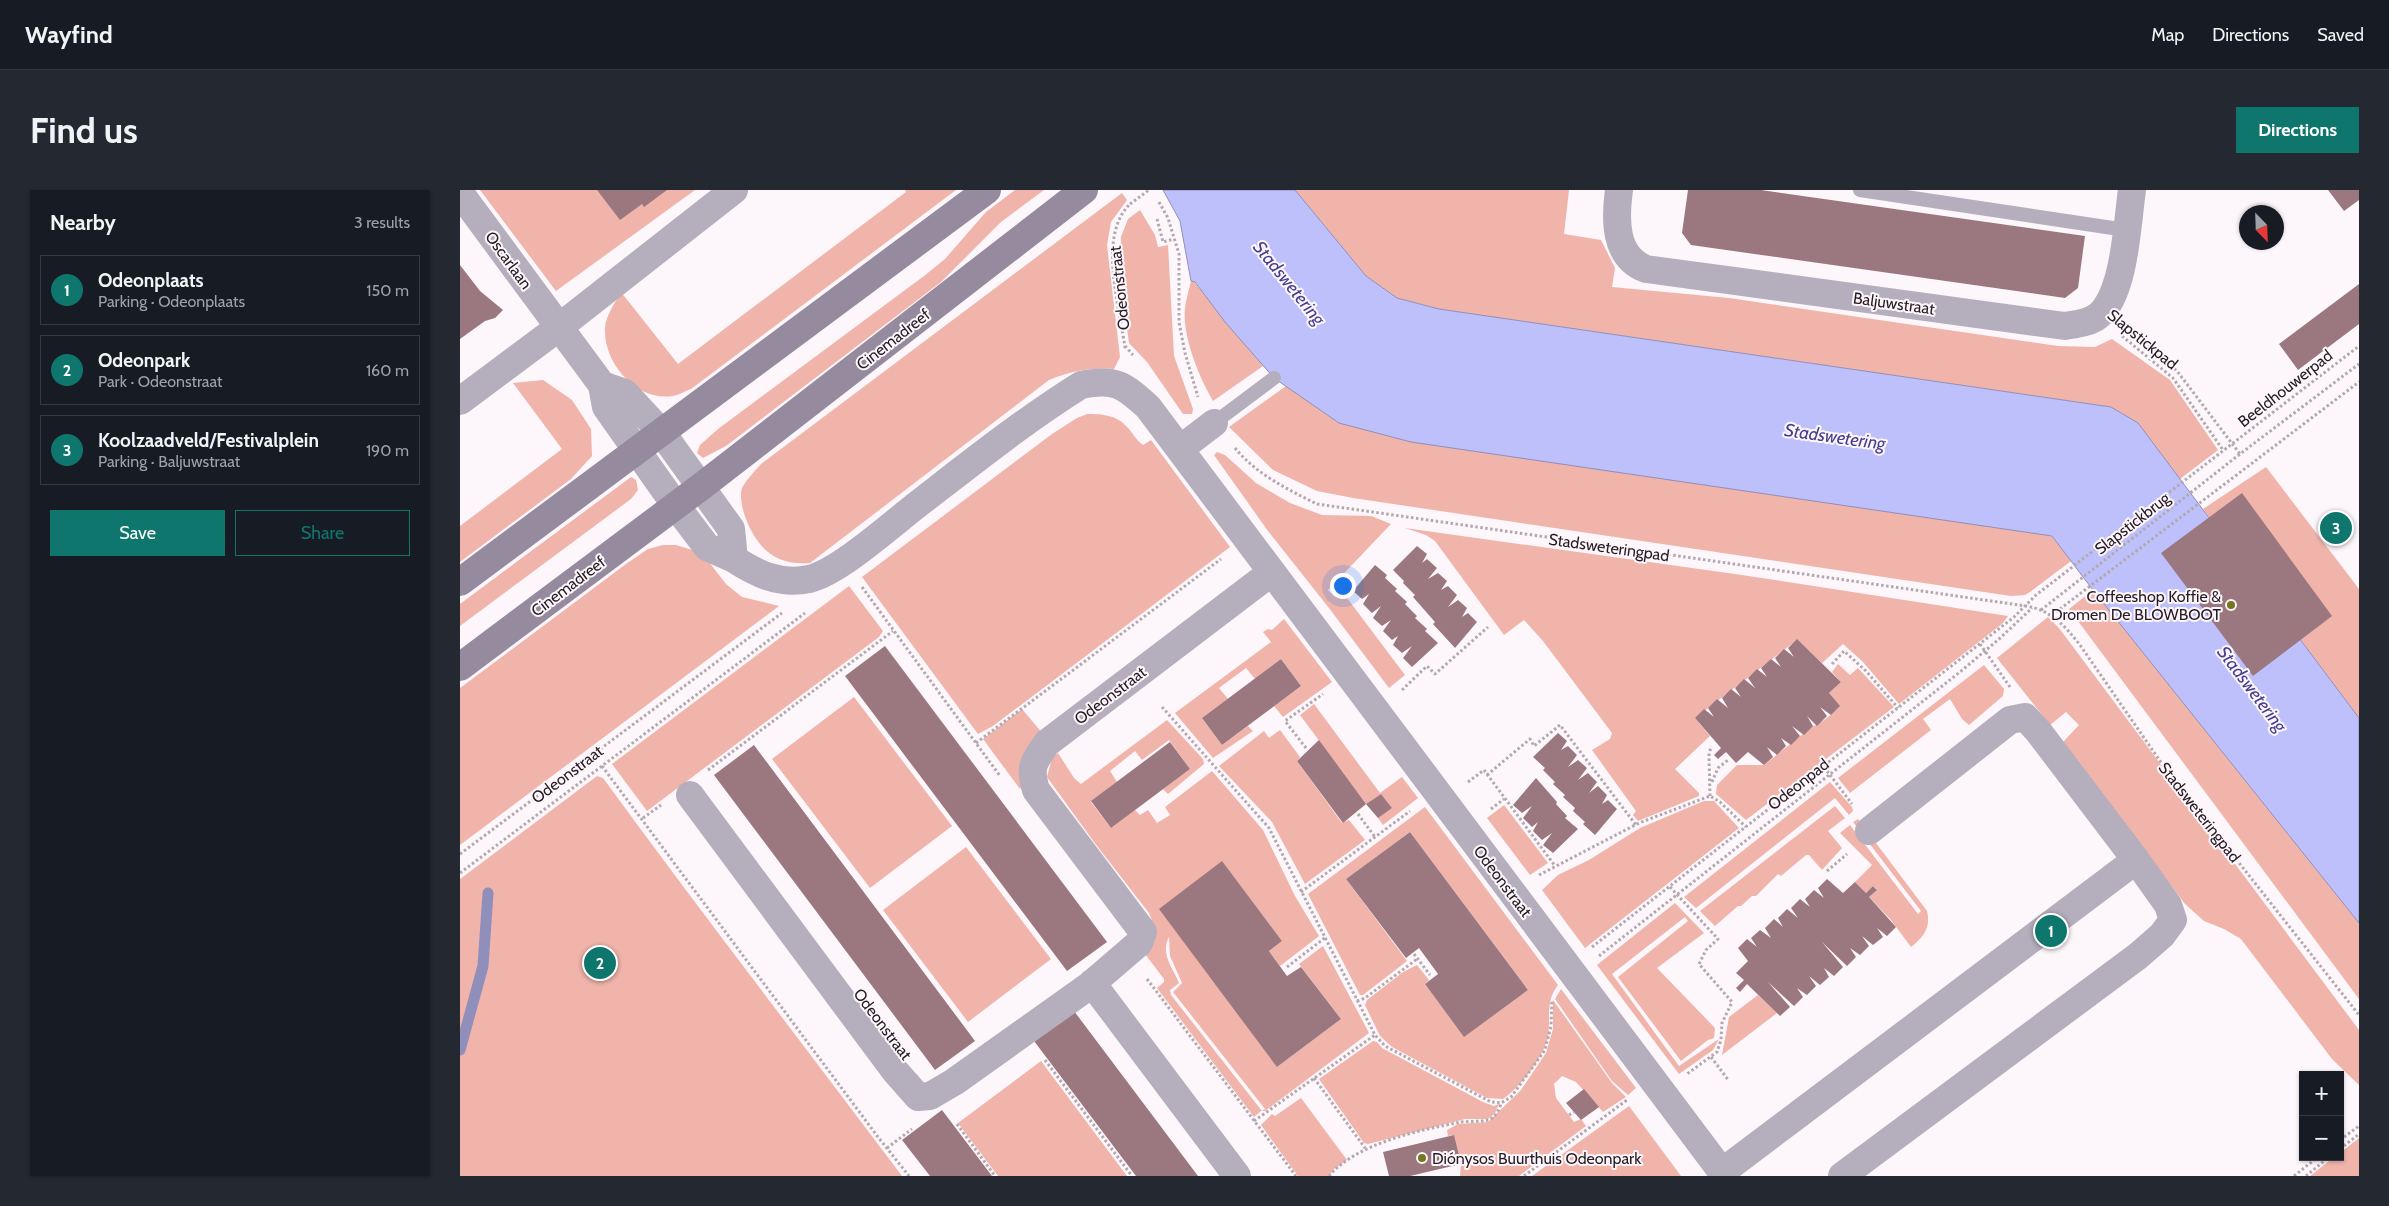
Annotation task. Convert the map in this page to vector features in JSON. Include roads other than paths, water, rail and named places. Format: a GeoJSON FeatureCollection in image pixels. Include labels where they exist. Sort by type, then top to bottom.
{"type":"FeatureCollection","features":[{"type":"Feature","properties":{"kind":"main road"},"geometry":{"type":"LineString","coordinates":[[460,582],[987,190]]}},
{"type":"Feature","properties":{"kind":"main road","name":"Cinemadreef"},"geometry":{"type":"LineString","coordinates":[[460,667],[676,506],[1084,190]]}},
{"type":"Feature","properties":{"kind":"street"},"geometry":{"type":"LineString","coordinates":[[460,401],[558,328],[734,190]]}},
{"type":"Feature","properties":{"kind":"street","name":"Baljuwstraat"},"geometry":{"type":"LineString","coordinates":[[1619,190],[1616,221],[1620,240],[1625,252],[1635,264],[1646,269],[2065,326],[2083,324],[2097,316],[2111,302],[2118,286],[2126,230]]}},
{"type":"Feature","properties":{"kind":"street"},"geometry":{"type":"LineString","coordinates":[[2126,230],[2132,190]]}},
{"type":"Feature","properties":{"kind":"street","name":"Oscarlaan"},"geometry":{"type":"LineString","coordinates":[[460,192],[558,328]]}},
{"type":"Feature","properties":{"kind":"street"},"geometry":{"type":"LineString","coordinates":[[558,328],[602,385],[606,407],[676,506]]}},
{"type":"Feature","properties":{"kind":"street","name":"Odeonstraat"},"geometry":{"type":"LineString","coordinates":[[676,506],[707,546],[734,559],[758,575],[779,580],[809,579],[849,558],[948,481],[1081,385],[1102,380],[1118,384],[1133,393],[1148,407],[1436,791],[1576,967],[1656,1084],[1724,1174]]}},
{"type":"Feature","properties":{"kind":"street"},"geometry":{"type":"LineString","coordinates":[[602,385],[625,393],[662,433],[702,486],[731,529],[734,559]]}},
{"type":"Feature","properties":{"kind":"street"},"geometry":{"type":"LineString","coordinates":[[1180,449],[1214,423]]}},
{"type":"Feature","properties":{"kind":"street","name":"Odeonstraat"},"geometry":{"type":"LineString","coordinates":[[678,798],[895,1071],[918,1097],[930,1096],[954,1082],[1092,983],[1139,943],[1143,932],[1036,790],[1031,774],[1036,758],[1047,743],[1082,715],[1272,572]]}},
{"type":"Feature","properties":{"kind":"street"},"geometry":{"type":"LineString","coordinates":[[1842,1176],[2131,962],[2162,935],[2173,920],[2168,905],[2136,860],[2038,731],[2025,718],[2010,720],[1869,830]]}},
{"type":"Feature","properties":{"kind":"street"},"geometry":{"type":"LineString","coordinates":[[1724,1174],[2136,860]]}},
{"type":"Feature","properties":{"kind":"street"},"geometry":{"type":"LineString","coordinates":[[1092,983],[1237,1176]]}},
{"type":"Feature","properties":{"kind":"lane"},"geometry":{"type":"LineString","coordinates":[[1860,190],[2126,230]]}},
{"type":"Feature","properties":{"kind":"lane"},"geometry":{"type":"LineString","coordinates":[[1214,423],[1274,378]]}},
{"type":"Feature","properties":{"kind":"water","name":"Stadswetering"},"geometry":{"type":"Polygon","coordinates":[[[1163,190],[1295,190],[1366,276],[1397,298],[1439,309],[2111,407],[2138,423],[2359,718],[2359,923],[2052,536],[1411,442],[1339,423],[1274,378],[1225,322],[1195,282],[1191,281],[1180,221],[1163,190]]]}},
{"type":"Feature","properties":{"kind":"waterway"},"geometry":{"type":"LineString","coordinates":[[460,1050],[483,966],[488,893]]}},
{"type":"Feature","properties":{"kind":"place","name":"Koolzaadveld/Festivalplein"},"geometry":{"type":"Point","coordinates":[2336,528]}},
{"type":"Feature","properties":{"kind":"place","name":"Coffeeshop Koffie & Dromen De BLOWBOOT"},"geometry":{"type":"Point","coordinates":[2231,605]}},
{"type":"Feature","properties":{"kind":"place","name":"Odeonplaats"},"geometry":{"type":"Point","coordinates":[2051,931]}},
{"type":"Feature","properties":{"kind":"place","name":"Odeonpark"},"geometry":{"type":"Point","coordinates":[600,963]}},
{"type":"Feature","properties":{"kind":"place","name":"Diónysos Buurthuis Odeonpark"},"geometry":{"type":"Point","coordinates":[1422,1158]}}]}
